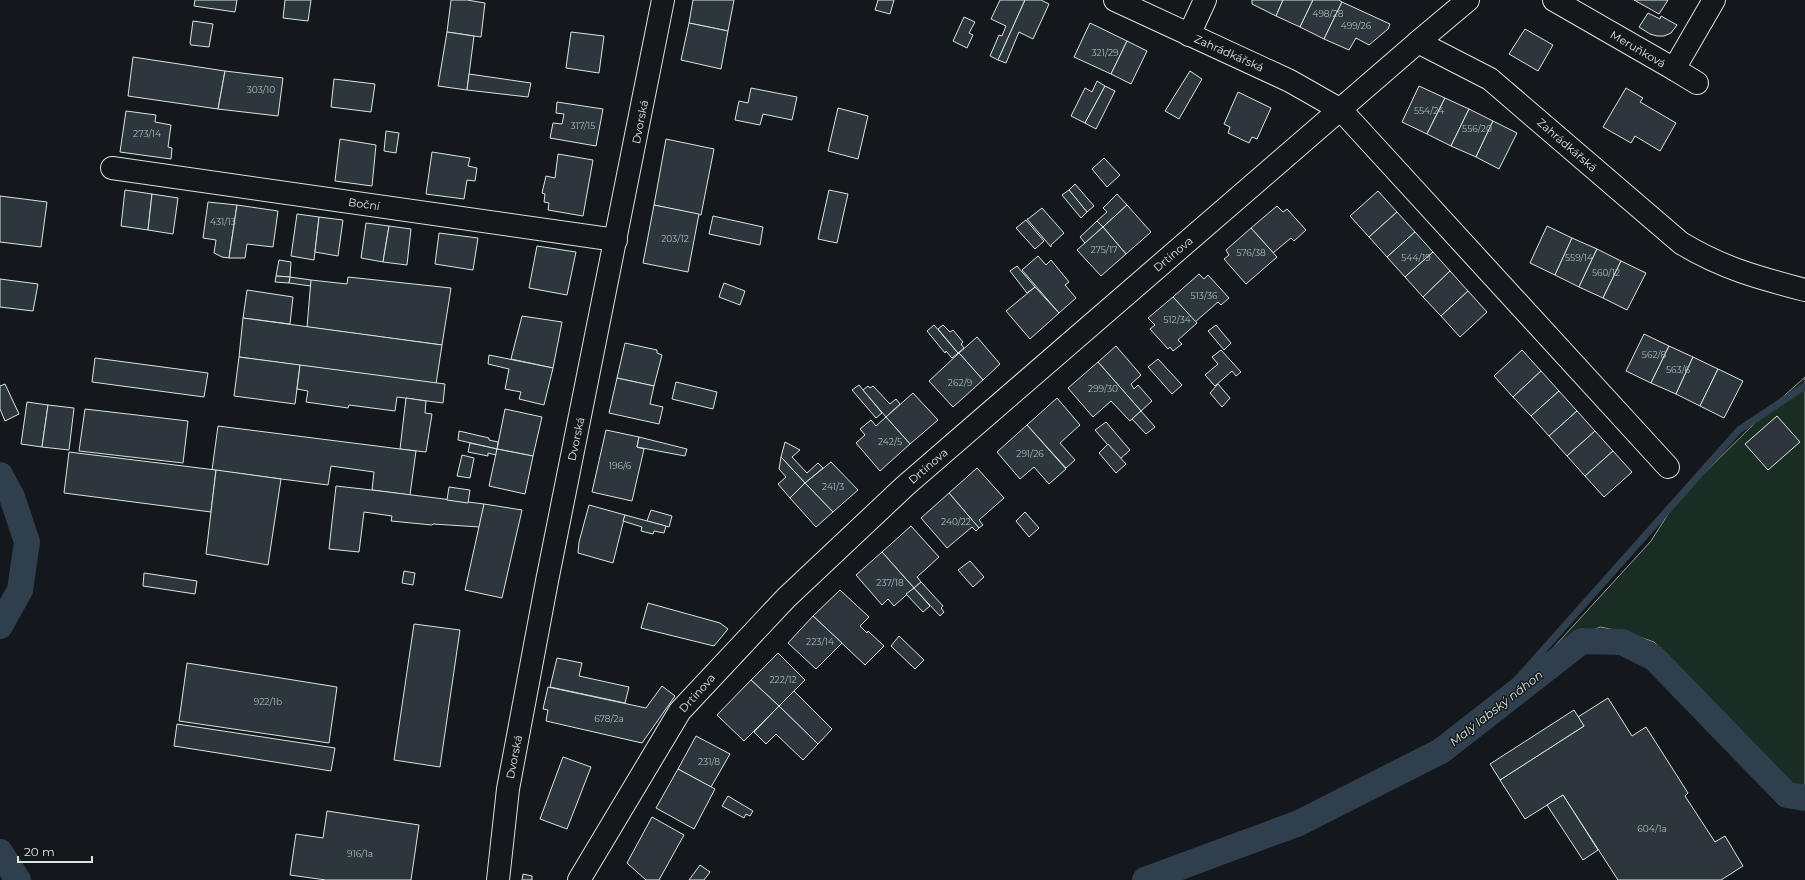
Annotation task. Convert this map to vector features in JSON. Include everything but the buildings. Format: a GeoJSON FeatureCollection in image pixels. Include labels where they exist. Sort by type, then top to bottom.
{"type":"FeatureCollection","features":[{"type":"Feature","properties":{"kind":"street","name":"Dvorská"},"geometry":{"type":"LineString","coordinates":[[498,880],[508,789],[547,580],[663,0]]}},
{"type":"Feature","properties":{"kind":"street","name":"Zahrádkářská"},"geometry":{"type":"LineString","coordinates":[[1115,0],[1290,81],[1341,110],[1668,467]]}},
{"type":"Feature","properties":{"kind":"street"},"geometry":{"type":"LineString","coordinates":[[1189,35],[1205,0]]}},
{"type":"Feature","properties":{"kind":"street"},"geometry":{"type":"LineString","coordinates":[[1341,110],[1468,0]]}},
{"type":"Feature","properties":{"kind":"street","name":"Meruňková"},"geometry":{"type":"LineString","coordinates":[[1554,0],[1674,69],[1714,0]]}},
{"type":"Feature","properties":{"kind":"street","name":"Zahrádkářská"},"geometry":{"type":"LineString","coordinates":[[1418,42],[1490,79],[1681,242],[1706,258],[1729,268],[1805,290]]}},
{"type":"Feature","properties":{"kind":"street"},"geometry":{"type":"LineString","coordinates":[[1674,69],[1697,83]]}},
{"type":"Feature","properties":{"kind":"street","name":"Drtinova"},"geometry":{"type":"LineString","coordinates":[[579,880],[680,710],[786,598],[904,486],[1341,110]]}},
{"type":"Feature","properties":{"kind":"street","name":"Boční"},"geometry":{"type":"LineString","coordinates":[[112,168],[616,240]]}},
{"type":"Feature","properties":{"kind":"green space"},"geometry":{"type":"Polygon","coordinates":[[[1805,377],[1805,790],[1782,779],[1654,642],[1625,632],[1600,627],[1553,648],[1651,541],[1677,500],[1764,414],[1805,377]]]}},
{"type":"Feature","properties":{"kind":"waterway"},"geometry":{"type":"LineString","coordinates":[[1480,721],[1739,430],[1805,386]]}},
{"type":"Feature","properties":{"kind":"waterway","name":"Malý labský náhon"},"geometry":{"type":"LineString","coordinates":[[0,475],[12,497],[27,542],[20,590],[0,626]]}},
{"type":"Feature","properties":{"kind":"waterway","name":"Malý labský náhon"},"geometry":{"type":"LineString","coordinates":[[1145,880],[1299,823],[1441,751],[1582,641],[1622,642],[1654,658],[1787,795],[1805,798]]}},
{"type":"Feature","properties":{"kind":"waterway","name":"Malý labský náhon"},"geometry":{"type":"LineString","coordinates":[[0,852],[18,880]]}}]}
